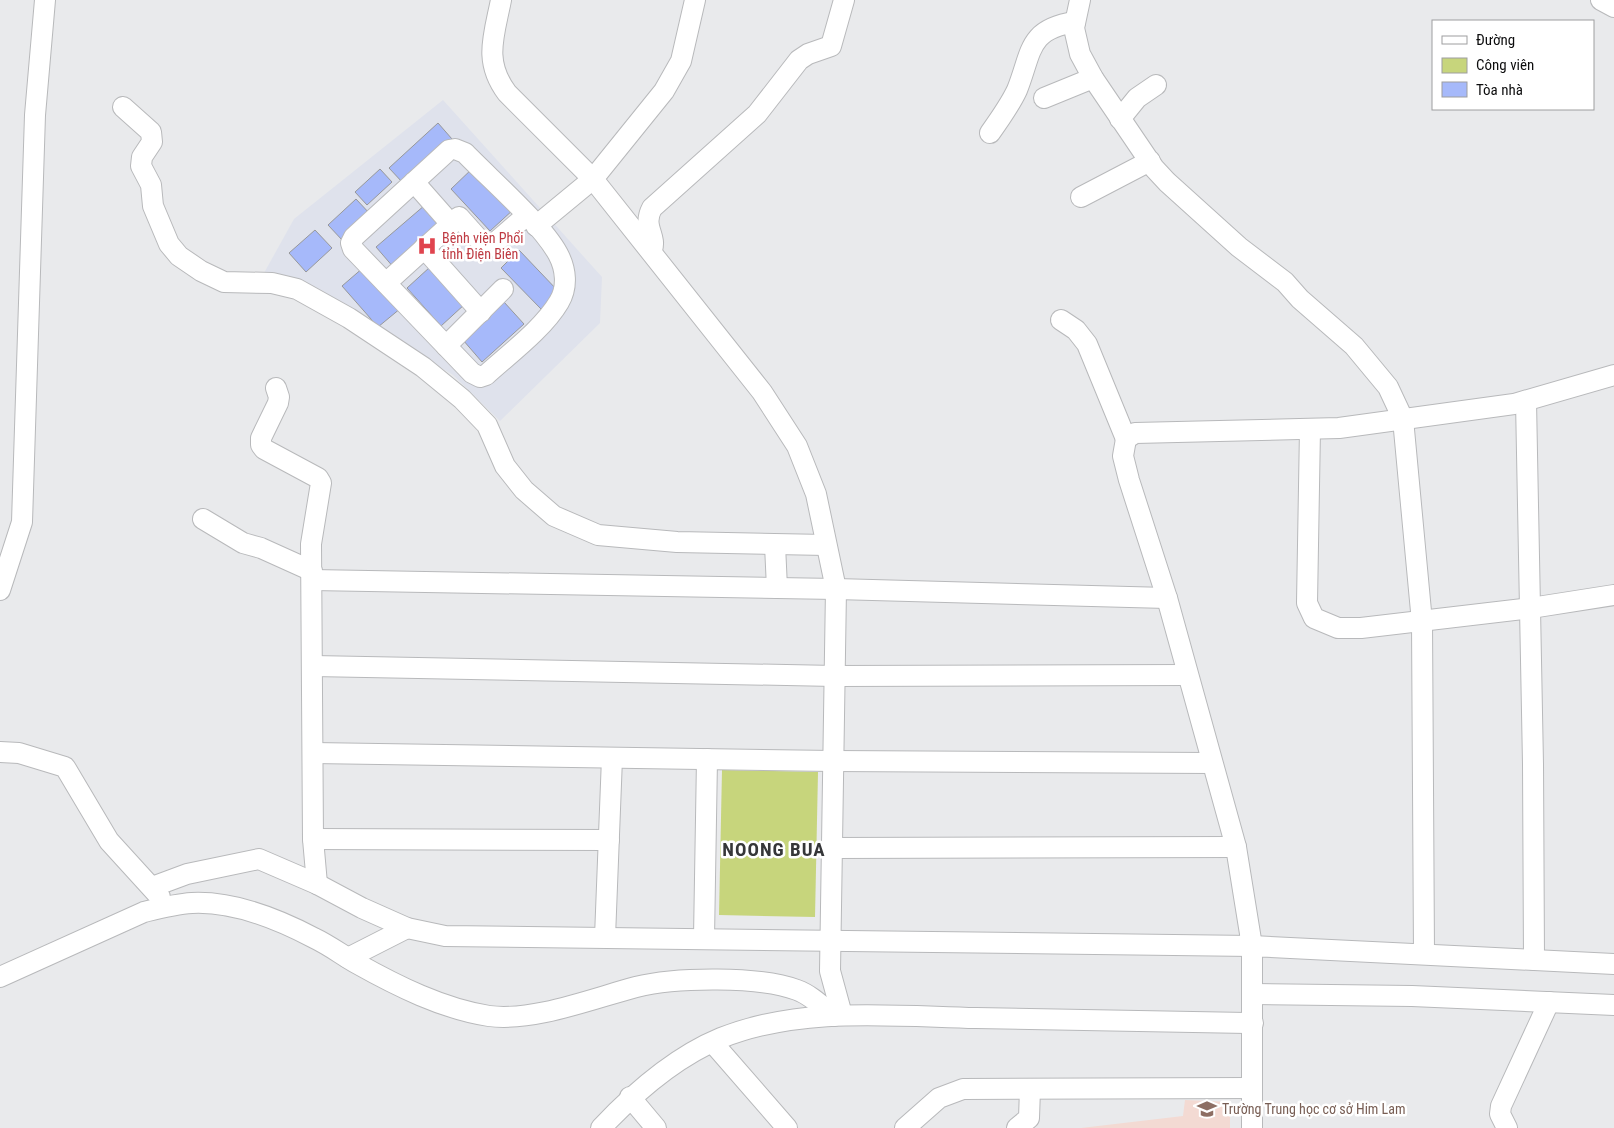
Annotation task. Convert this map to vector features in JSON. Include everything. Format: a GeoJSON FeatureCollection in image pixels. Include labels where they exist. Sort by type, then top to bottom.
{"type":"FeatureCollection","features":[{"type":"Feature","properties":{"kind":"street"},"geometry":{"type":"LineString","coordinates":[[0,590],[22,522],[35,116],[45,0]]}},
{"type":"Feature","properties":{"kind":"street"},"geometry":{"type":"LineString","coordinates":[[501,0],[492,63],[498,81],[507,93],[593,179],[762,392],[797,446],[816,494],[836,589],[830,940],[832,979],[838,1016]]}},
{"type":"Feature","properties":{"kind":"street"},"geometry":{"type":"LineString","coordinates":[[386,283],[459,217],[484,245],[490,247],[593,179],[664,91],[681,60],[695,0]]}},
{"type":"Feature","properties":{"kind":"street"},"geometry":{"type":"LineString","coordinates":[[651,252],[653,242],[647,219],[652,208],[757,114],[799,60],[808,54],[832,46],[844,0]]}},
{"type":"Feature","properties":{"kind":"street"},"geometry":{"type":"LineString","coordinates":[[1080,0],[1074,36],[1080,54],[1093,78],[1150,161],[1167,182],[1239,247],[1285,282],[1300,299],[1354,346],[1388,387],[1403,420],[1422,622],[1424,954]]}},
{"type":"Feature","properties":{"kind":"street"},"geometry":{"type":"LineString","coordinates":[[1601,0],[1614,7]]}},
{"type":"Feature","properties":{"kind":"street"},"geometry":{"type":"LineString","coordinates":[[990,133],[1013,99],[1032,46],[1050,28],[1075,22]]}},
{"type":"Feature","properties":{"kind":"street"},"geometry":{"type":"LineString","coordinates":[[1044,98],[1093,78]]}},
{"type":"Feature","properties":{"kind":"street"},"geometry":{"type":"LineString","coordinates":[[1120,119],[1138,98],[1156,86]]}},
{"type":"Feature","properties":{"kind":"street"},"geometry":{"type":"LineString","coordinates":[[123,107],[151,132],[152,142],[142,157],[140,166],[151,185],[154,206],[169,244],[179,256],[224,282],[272,283],[297,289],[349,318],[424,367],[462,399],[487,425],[505,466],[524,490],[554,516],[598,535],[677,542],[826,545]]}},
{"type":"Feature","properties":{"kind":"street"},"geometry":{"type":"LineString","coordinates":[[449,150],[459,150],[465,153],[531,221],[558,254],[564,270],[566,283],[560,300],[550,315],[486,375],[480,377],[472,373],[446,346],[354,249],[351,243],[449,150]]}},
{"type":"Feature","properties":{"kind":"street"},"geometry":{"type":"LineString","coordinates":[[1081,197],[1150,161]]}},
{"type":"Feature","properties":{"kind":"street"},"geometry":{"type":"LineString","coordinates":[[414,182],[452,224]]}},
{"type":"Feature","properties":{"kind":"street"},"geometry":{"type":"LineString","coordinates":[[424,248],[481,312]]}},
{"type":"Feature","properties":{"kind":"street"},"geometry":{"type":"LineString","coordinates":[[446,346],[503,289]]}},
{"type":"Feature","properties":{"kind":"street"},"geometry":{"type":"LineString","coordinates":[[1061,320],[1076,330],[1087,344],[1126,439],[1123,456],[1129,480],[1166,598],[1236,848],[1252,946],[1254,990],[1252,1128]]}},
{"type":"Feature","properties":{"kind":"street"},"geometry":{"type":"LineString","coordinates":[[1126,439],[1135,433],[1339,428],[1403,420],[1526,401],[1614,375]]}},
{"type":"Feature","properties":{"kind":"street"},"geometry":{"type":"LineString","coordinates":[[276,388],[279,397],[278,403],[261,438],[260,445],[318,478],[321,484],[313,522],[312,575],[313,839],[317,884]]}},
{"type":"Feature","properties":{"kind":"street"},"geometry":{"type":"LineString","coordinates":[[1526,401],[1534,960]]}},
{"type":"Feature","properties":{"kind":"street"},"geometry":{"type":"LineString","coordinates":[[1310,429],[1307,603],[1314,618],[1338,628],[1422,622],[1614,595]]}},
{"type":"Feature","properties":{"kind":"street"},"geometry":{"type":"LineString","coordinates":[[203,519],[243,543],[269,551],[312,575],[1166,598]]}},
{"type":"Feature","properties":{"kind":"street"},"geometry":{"type":"LineString","coordinates":[[775,545],[777,588]]}},
{"type":"Feature","properties":{"kind":"street"},"geometry":{"type":"LineString","coordinates":[[313,666],[834,676],[1187,675]]}},
{"type":"Feature","properties":{"kind":"street"},"geometry":{"type":"LineString","coordinates":[[0,752],[19,753],[65,767],[110,841],[168,906]]}},
{"type":"Feature","properties":{"kind":"street"},"geometry":{"type":"LineString","coordinates":[[313,753],[833,761],[1212,762]]}},
{"type":"Feature","properties":{"kind":"street"},"geometry":{"type":"LineString","coordinates":[[605,937],[612,758]]}},
{"type":"Feature","properties":{"kind":"street"},"geometry":{"type":"LineString","coordinates":[[704,938],[707,759]]}},
{"type":"Feature","properties":{"kind":"street"},"geometry":{"type":"LineString","coordinates":[[313,839],[609,840]]}},
{"type":"Feature","properties":{"kind":"street"},"geometry":{"type":"LineString","coordinates":[[832,848],[1236,848]]}},
{"type":"Feature","properties":{"kind":"street"},"geometry":{"type":"LineString","coordinates":[[152,887],[188,874],[259,859],[317,884],[362,908],[407,928],[446,936],[1252,946],[1614,964]]}},
{"type":"Feature","properties":{"kind":"street"},"geometry":{"type":"LineString","coordinates":[[0,977],[144,912],[168,906],[193,903],[245,910],[357,953],[419,994],[462,1010],[491,1016],[518,1016],[554,1009],[672,980],[729,980],[782,986],[798,990],[838,1016]]}},
{"type":"Feature","properties":{"kind":"street"},"geometry":{"type":"LineString","coordinates":[[357,953],[407,928]]}},
{"type":"Feature","properties":{"kind":"street"},"geometry":{"type":"LineString","coordinates":[[1254,990],[1614,1005]]}},
{"type":"Feature","properties":{"kind":"street"},"geometry":{"type":"LineString","coordinates":[[1507,1128],[1500,1114],[1501,1106],[1549,1002]]}},
{"type":"Feature","properties":{"kind":"street"},"geometry":{"type":"LineString","coordinates":[[601,1128],[630,1097],[680,1060],[713,1043],[772,1023],[838,1016],[1253,1023]]}},
{"type":"Feature","properties":{"kind":"street"},"geometry":{"type":"LineString","coordinates":[[713,1043],[787,1128]]}},
{"type":"Feature","properties":{"kind":"street"},"geometry":{"type":"LineString","coordinates":[[905,1128],[939,1098],[963,1089],[1252,1088]]}},
{"type":"Feature","properties":{"kind":"street"},"geometry":{"type":"LineString","coordinates":[[1017,1128],[1029,1118],[1030,1089]]}},
{"type":"Feature","properties":{"kind":"street"},"geometry":{"type":"LineString","coordinates":[[630,1097],[656,1128]]}},
{"type":"Feature","properties":{"kind":"shaded area","name":"Bệnh viện Phổi tỉnh Điện Biên"},"geometry":{"type":"Polygon","coordinates":[[[443,100],[602,277],[600,323],[500,421],[453,375],[312,288],[264,273],[294,219],[443,100]]]}},
{"type":"Feature","properties":{"kind":"shaded area","name":"Trường Trung học cơ sở Him Lam"},"geometry":{"type":"Polygon","coordinates":[[[1185,1100],[1230,1102],[1230,1128],[1081,1128],[1183,1116],[1185,1100]]]}},
{"type":"Feature","properties":{"kind":"green space"},"geometry":{"type":"Polygon","coordinates":[[[722,770],[818,772],[815,917],[719,915],[722,770]]]}},
{"type":"Feature","properties":{"kind":"building"},"geometry":{"type":"Polygon","coordinates":[[[438,123],[452,139],[403,183],[389,168],[438,123]]]}},
{"type":"Feature","properties":{"kind":"building"},"geometry":{"type":"Polygon","coordinates":[[[475,166],[514,209],[490,231],[451,189],[475,166]]]}},
{"type":"Feature","properties":{"kind":"building"},"geometry":{"type":"Polygon","coordinates":[[[380,169],[392,182],[367,205],[355,192],[380,169]]]}},
{"type":"Feature","properties":{"kind":"building"},"geometry":{"type":"Polygon","coordinates":[[[356,199],[371,215],[343,241],[328,225],[356,199]]]}},
{"type":"Feature","properties":{"kind":"building"},"geometry":{"type":"Polygon","coordinates":[[[425,205],[444,227],[395,269],[376,247],[425,205]]]}},
{"type":"Feature","properties":{"kind":"building"},"geometry":{"type":"Polygon","coordinates":[[[315,230],[332,248],[306,272],[289,253],[315,230]]]}},
{"type":"Feature","properties":{"kind":"building"},"geometry":{"type":"Polygon","coordinates":[[[519,250],[559,292],[541,309],[501,268],[519,250]]]}},
{"type":"Feature","properties":{"kind":"building"},"geometry":{"type":"Polygon","coordinates":[[[364,267],[401,308],[378,327],[342,286],[364,267]]]}},
{"type":"Feature","properties":{"kind":"building"},"geometry":{"type":"Polygon","coordinates":[[[430,267],[465,304],[441,326],[407,288],[430,267]]]}},
{"type":"Feature","properties":{"kind":"building"},"geometry":{"type":"Polygon","coordinates":[[[504,302],[524,324],[482,362],[463,340],[504,302]]]}},
{"type":"Feature","properties":{"kind":"place","name":"Bệnh viện Phổi tỉnh Điện Biên"},"geometry":{"type":"Point","coordinates":[427,246]}},
{"type":"Feature","properties":{"kind":"place","name":"Trường Trung học cơ sở Him Lam"},"geometry":{"type":"Point","coordinates":[1207,1109]}},
{"type":"Feature","properties":{"kind":"district","name":"NOONG BUA"},"geometry":{"type":"Point","coordinates":[774,849]}}]}
